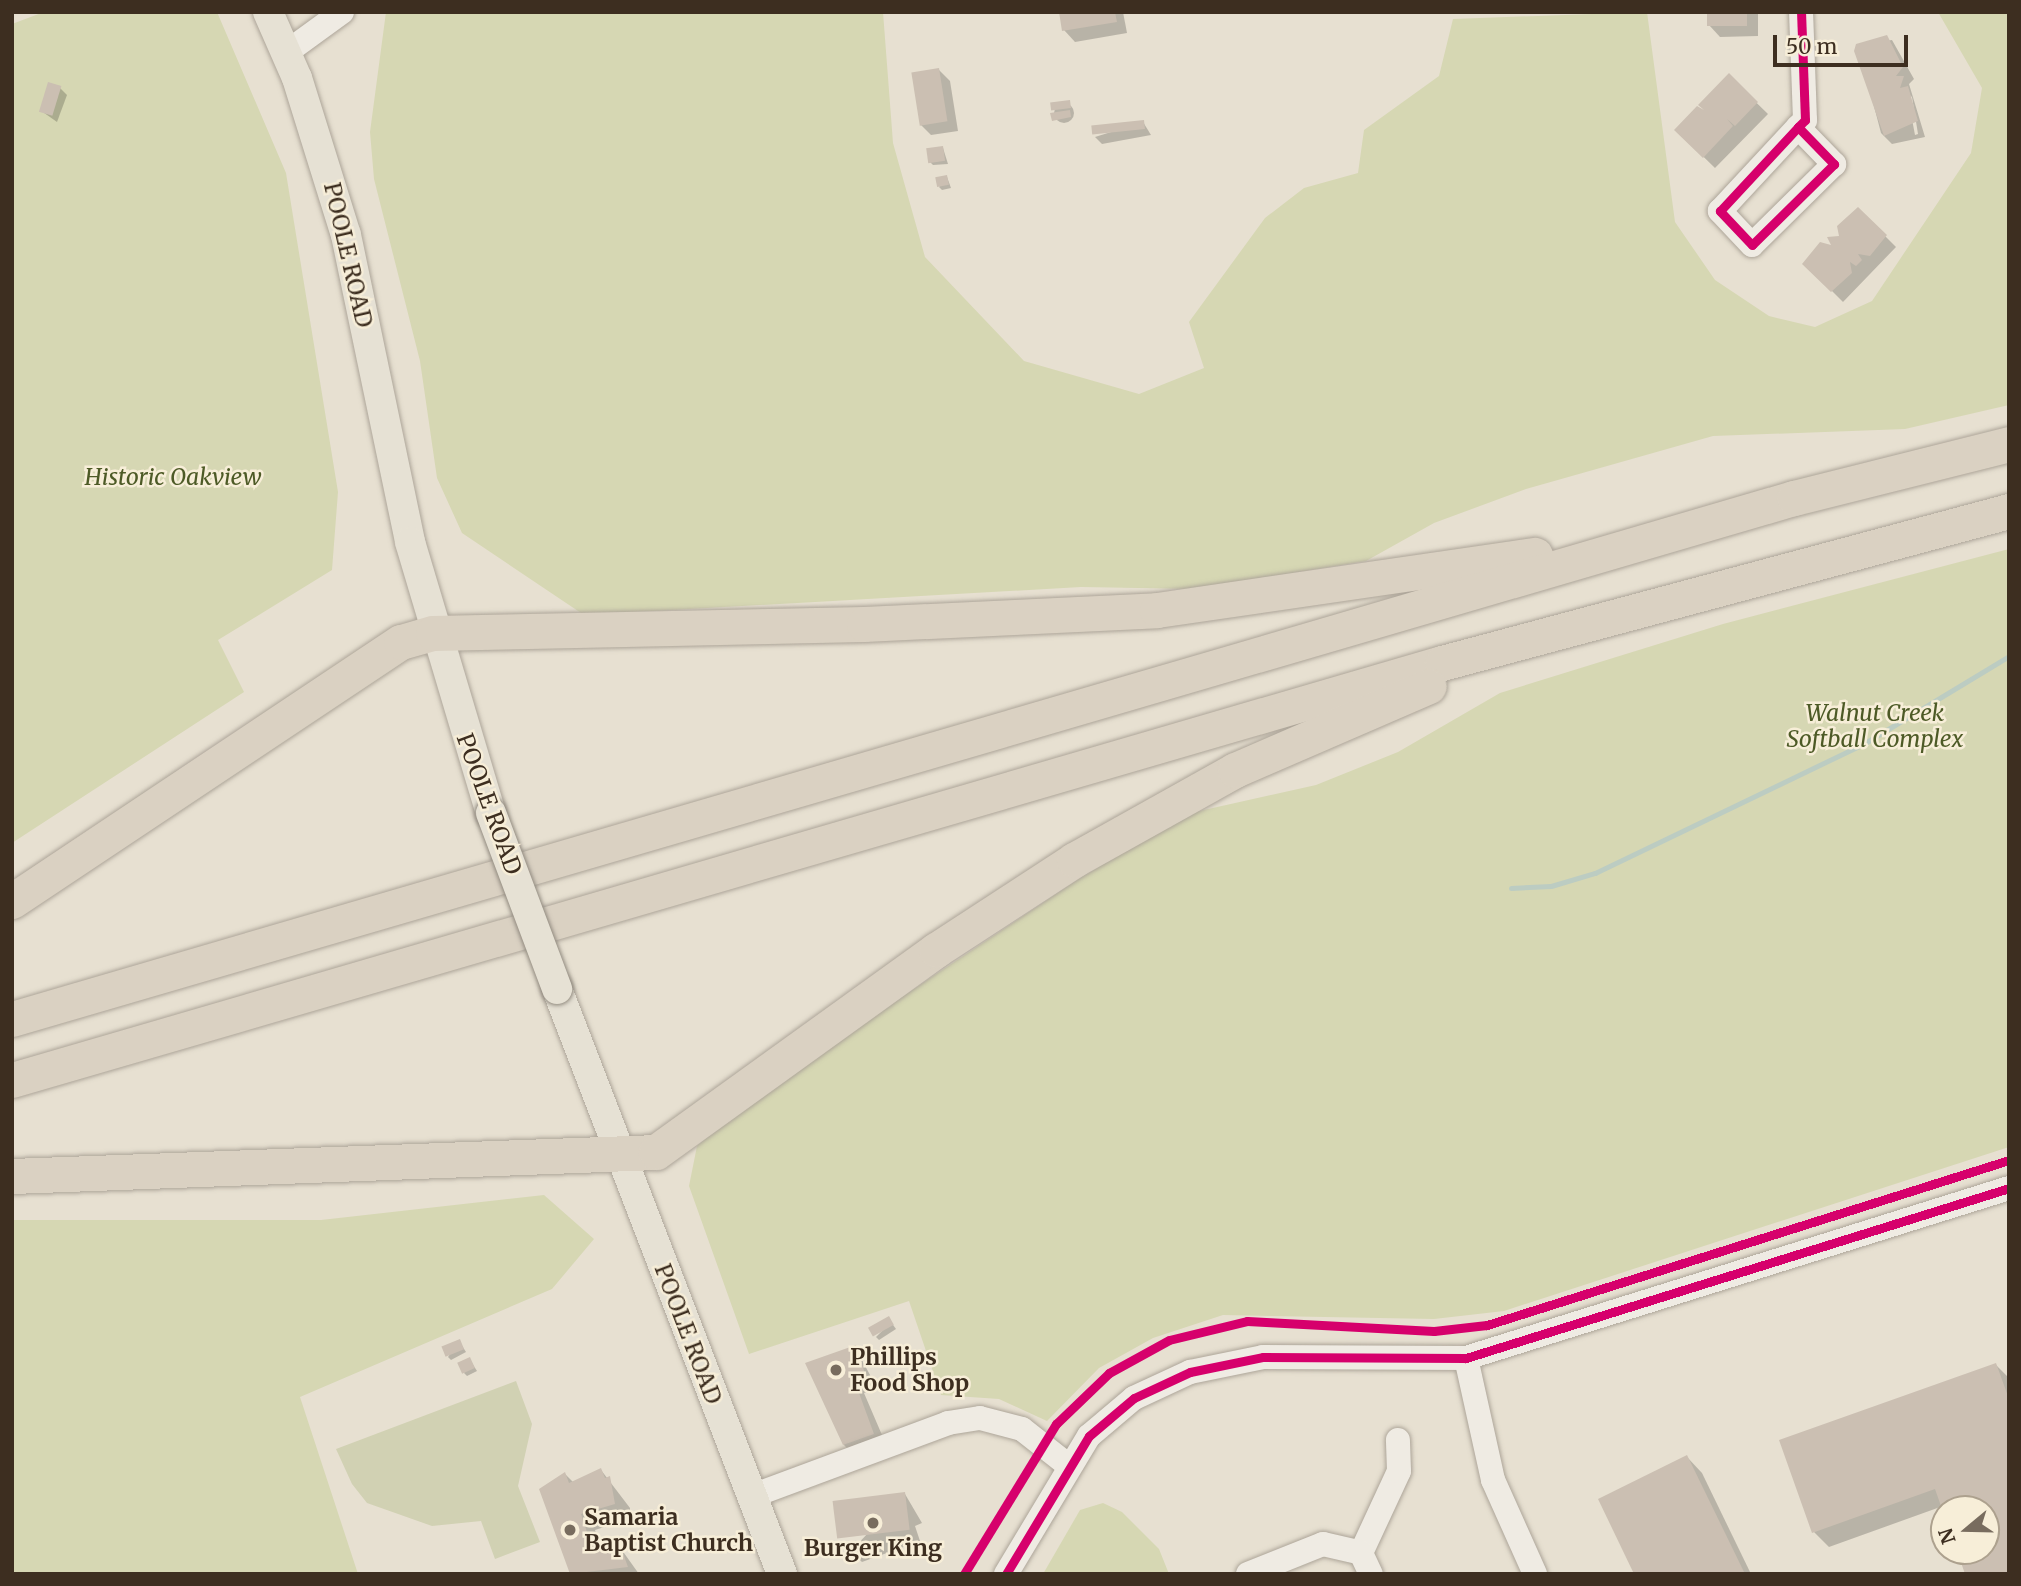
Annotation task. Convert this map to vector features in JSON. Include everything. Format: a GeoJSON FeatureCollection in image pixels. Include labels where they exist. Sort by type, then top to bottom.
{"type":"FeatureCollection","features":[{"type":"Feature","properties":{"kind":"highway"},"geometry":{"type":"LineString","coordinates":[[12,1019],[1651,539],[2009,444]]}},
{"type":"Feature","properties":{"kind":"highway"},"geometry":{"type":"LineString","coordinates":[[12,1080],[1548,634],[2009,511]]}},
{"type":"Feature","properties":{"kind":"highway"},"geometry":{"type":"LineString","coordinates":[[12,901],[401,642],[433,633],[864,624],[1157,610],[1651,539]]}},
{"type":"Feature","properties":{"kind":"highway"},"geometry":{"type":"LineString","coordinates":[[12,1176],[619,1156],[656,1152],[959,935],[1174,802],[1548,634]]}},
{"type":"Feature","properties":{"kind":"main road","name":"POOLE ROAD"},"geometry":{"type":"LineString","coordinates":[[268,12],[287,52],[346,235],[433,633],[491,813],[619,1156],[782,1574]]}},
{"type":"Feature","properties":{"kind":"street"},"geometry":{"type":"LineString","coordinates":[[287,52],[342,12]]}},
{"type":"Feature","properties":{"kind":"street"},"geometry":{"type":"LineString","coordinates":[[1798,127],[1834,164],[1752,245],[1720,211],[1798,127],[1805,120],[1807,66],[1801,12]]}},
{"type":"Feature","properties":{"kind":"street"},"geometry":{"type":"LineString","coordinates":[[1006,1574],[1089,1436],[1134,1398],[1190,1372],[1263,1357],[1466,1358],[2009,1188]]}},
{"type":"Feature","properties":{"kind":"street"},"geometry":{"type":"LineString","coordinates":[[1466,1358],[1493,1480],[1535,1574]]}},
{"type":"Feature","properties":{"kind":"street"},"geometry":{"type":"LineString","coordinates":[[752,1496],[948,1423],[980,1418],[1022,1429],[1069,1466]]}},
{"type":"Feature","properties":{"kind":"street"},"geometry":{"type":"LineString","coordinates":[[1248,1574],[1323,1544],[1366,1563],[1399,1471],[1398,1440]]}},
{"type":"Feature","properties":{"kind":"green space","name":"Historic Oakview"},"geometry":{"type":"Polygon","coordinates":[[[44,12],[217,12],[286,173],[338,492],[332,570],[218,640],[244,692],[12,843],[12,24],[44,12]]]}},
{"type":"Feature","properties":{"kind":"green space"},"geometry":{"type":"Polygon","coordinates":[[[386,12],[883,12],[893,143],[925,257],[1024,361],[1139,394],[1204,368],[1189,322],[1265,218],[1304,188],[1358,173],[1364,130],[1439,76],[1453,19],[1647,12],[1675,222],[1715,280],[1769,316],[1815,327],[1872,301],[1971,153],[1982,88],[1938,12],[2009,12],[2009,405],[1905,429],[1713,436],[1526,489],[1434,523],[1366,561],[1196,589],[1081,587],[584,615],[462,533],[437,478],[420,361],[374,179],[370,132],[386,12]]]}},
{"type":"Feature","properties":{"kind":"green space","name":"Walnut Creek Softball Complex"},"geometry":{"type":"Polygon","coordinates":[[[2009,549],[2009,1147],[1504,1311],[1434,1319],[1223,1315],[1153,1338],[1099,1368],[1047,1421],[999,1399],[941,1395],[909,1301],[749,1354],[689,1186],[697,1146],[755,1095],[1074,882],[1186,814],[1316,785],[1398,752],[1500,693],[1723,624],[2009,549]]]}},
{"type":"Feature","properties":{"kind":"green space"},"geometry":{"type":"Polygon","coordinates":[[[544,1195],[594,1239],[552,1289],[300,1397],[358,1574],[12,1574],[12,1220],[321,1220],[544,1195]]]}},
{"type":"Feature","properties":{"kind":"green space"},"geometry":{"type":"Polygon","coordinates":[[[516,1381],[532,1424],[518,1486],[540,1542],[495,1559],[481,1521],[432,1526],[367,1503],[352,1484],[336,1449],[516,1381]]]}},
{"type":"Feature","properties":{"kind":"green space"},"geometry":{"type":"Polygon","coordinates":[[[1103,1503],[1122,1512],[1159,1549],[1169,1574],[1043,1574],[1080,1510],[1103,1503]]]}},
{"type":"Feature","properties":{"kind":"building"},"geometry":{"type":"Polygon","coordinates":[[[1059,12],[1115,12],[1117,22],[1062,31],[1059,12]]]}},
{"type":"Feature","properties":{"kind":"building"},"geometry":{"type":"Polygon","coordinates":[[[1707,12],[1747,12],[1747,26],[1707,26],[1707,12]]]}},
{"type":"Feature","properties":{"kind":"building"},"geometry":{"type":"Polygon","coordinates":[[[1887,35],[1903,67],[1896,76],[1904,76],[1900,88],[1908,86],[1918,121],[1884,136],[1854,51],[1856,44],[1887,35]]]}},
{"type":"Feature","properties":{"kind":"building"},"geometry":{"type":"Polygon","coordinates":[[[939,68],[947,121],[920,126],[911,72],[939,68]]]}},
{"type":"Feature","properties":{"kind":"building"},"geometry":{"type":"Polygon","coordinates":[[[1729,73],[1758,102],[1735,126],[1727,119],[1733,126],[1703,158],[1674,130],[1697,106],[1704,110],[1698,105],[1729,73]]]}},
{"type":"Feature","properties":{"kind":"building"},"geometry":{"type":"Polygon","coordinates":[[[48,82],[61,86],[52,116],[39,112],[48,82]]]}},
{"type":"Feature","properties":{"kind":"building"},"geometry":{"type":"Polygon","coordinates":[[[1070,100],[1071,108],[1051,110],[1050,102],[1070,100]]]}},
{"type":"Feature","properties":{"kind":"building"},"geometry":{"type":"Polygon","coordinates":[[[1070,110],[1071,117],[1052,121],[1050,113],[1070,110]]]}},
{"type":"Feature","properties":{"kind":"building"},"geometry":{"type":"Polygon","coordinates":[[[1144,120],[1145,129],[1092,134],[1091,126],[1144,120]]]}},
{"type":"Feature","properties":{"kind":"building"},"geometry":{"type":"Polygon","coordinates":[[[943,146],[945,161],[928,163],[926,148],[943,146]]]}},
{"type":"Feature","properties":{"kind":"building"},"geometry":{"type":"Polygon","coordinates":[[[947,175],[949,185],[937,187],[935,177],[947,175]]]}},
{"type":"Feature","properties":{"kind":"building"},"geometry":{"type":"Polygon","coordinates":[[[1858,207],[1887,235],[1870,256],[1858,254],[1862,260],[1856,266],[1850,262],[1852,273],[1831,292],[1802,264],[1820,242],[1831,245],[1827,237],[1839,236],[1837,226],[1858,207]]]}},
{"type":"Feature","properties":{"kind":"building"},"geometry":{"type":"Polygon","coordinates":[[[889,1316],[894,1325],[873,1336],[868,1328],[889,1316]]]}},
{"type":"Feature","properties":{"kind":"building"},"geometry":{"type":"Polygon","coordinates":[[[460,1339],[464,1349],[446,1357],[441,1346],[460,1339]]]}},
{"type":"Feature","properties":{"kind":"building"},"geometry":{"type":"Polygon","coordinates":[[[856,1345],[866,1377],[855,1382],[874,1434],[843,1445],[805,1363],[856,1345]]]}},
{"type":"Feature","properties":{"kind":"building"},"geometry":{"type":"Polygon","coordinates":[[[470,1357],[475,1368],[462,1374],[457,1363],[470,1357]]]}},
{"type":"Feature","properties":{"kind":"building"},"geometry":{"type":"Polygon","coordinates":[[[1996,1363],[2009,1399],[2009,1574],[1965,1574],[1962,1565],[2000,1565],[2000,1495],[1937,1495],[1935,1489],[1812,1533],[1779,1440],[1996,1363]]]}},
{"type":"Feature","properties":{"kind":"building"},"geometry":{"type":"Polygon","coordinates":[[[1687,1455],[1745,1574],[1634,1574],[1598,1499],[1687,1455]]]}},
{"type":"Feature","properties":{"kind":"building","name":"Samaria Baptist Church"},"geometry":{"type":"Polygon","coordinates":[[[601,1468],[605,1478],[610,1476],[615,1504],[581,1514],[593,1550],[620,1545],[628,1567],[570,1574],[539,1489],[565,1472],[569,1483],[601,1468]]]}},
{"type":"Feature","properties":{"kind":"building","name":"Burger King"},"geometry":{"type":"Polygon","coordinates":[[[905,1492],[910,1530],[837,1539],[833,1501],[905,1492]]]}},
{"type":"Feature","properties":{"kind":"waterway"},"geometry":{"type":"LineString","coordinates":[[1511,888],[1551,886],[1595,873],[1865,743],[2009,656]]}},
{"type":"Feature","properties":{"kind":"cycle path"},"geometry":{"type":"LineString","coordinates":[[1798,127],[1834,164],[1752,245],[1720,211],[1798,127],[1805,120],[1801,12]]}},
{"type":"Feature","properties":{"kind":"cycle path"},"geometry":{"type":"LineString","coordinates":[[964,1574],[1056,1424],[1109,1373],[1169,1340],[1247,1321],[1434,1331],[1487,1325],[2009,1160]]}},
{"type":"Feature","properties":{"kind":"cycle path"},"geometry":{"type":"LineString","coordinates":[[1006,1574],[1089,1436],[1134,1398],[1190,1372],[1263,1357],[1466,1358],[2009,1188]]}},
{"type":"Feature","properties":{"kind":"place","name":"Phillips Food Shop"},"geometry":{"type":"Point","coordinates":[836,1370]}},
{"type":"Feature","properties":{"kind":"place","name":"Burger King"},"geometry":{"type":"Point","coordinates":[873,1523]}},
{"type":"Feature","properties":{"kind":"place","name":"Samaria Baptist Church"},"geometry":{"type":"Point","coordinates":[570,1530]}}]}
